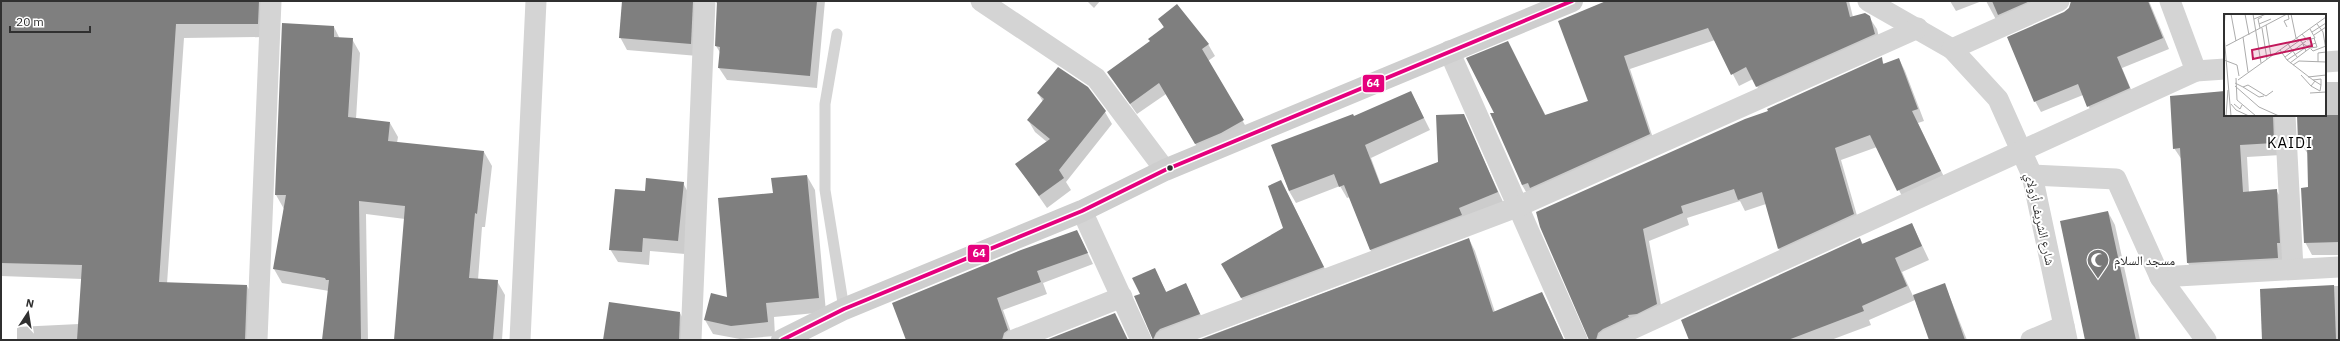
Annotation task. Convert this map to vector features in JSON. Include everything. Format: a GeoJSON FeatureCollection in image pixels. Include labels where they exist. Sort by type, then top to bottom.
{"type":"FeatureCollection","features":[{"type":"Feature","properties":{"kind":"main road"},"geometry":{"type":"LineString","coordinates":[[782,340],[844,309],[1082,211],[1165,170],[1572,1]]}},
{"type":"Feature","properties":{"kind":"street"},"geometry":{"type":"LineString","coordinates":[[257,340],[271,1]]}},
{"type":"Feature","properties":{"kind":"street"},"geometry":{"type":"LineString","coordinates":[[520,340],[536,1]]}},
{"type":"Feature","properties":{"kind":"street"},"geometry":{"type":"LineString","coordinates":[[691,340],[705,1]]}},
{"type":"Feature","properties":{"kind":"street"},"geometry":{"type":"LineString","coordinates":[[981,1],[1096,78],[1165,170]]}},
{"type":"Feature","properties":{"kind":"street","name":"شارع الشريف أزولاي"},"geometry":{"type":"LineString","coordinates":[[1868,1],[1918,28],[1952,49],[1998,99],[2032,175],[2066,333]]}},
{"type":"Feature","properties":{"kind":"street"},"geometry":{"type":"LineString","coordinates":[[1952,49],[2059,1]]}},
{"type":"Feature","properties":{"kind":"street"},"geometry":{"type":"LineString","coordinates":[[2170,1],[2196,71]]}},
{"type":"Feature","properties":{"kind":"street"},"geometry":{"type":"LineString","coordinates":[[1165,340],[1517,207],[1918,28]]}},
{"type":"Feature","properties":{"kind":"street"},"geometry":{"type":"LineString","coordinates":[[1449,51],[1577,340]]}},
{"type":"Feature","properties":{"kind":"street"},"geometry":{"type":"LineString","coordinates":[[2326,62],[2339,61]]}},
{"type":"Feature","properties":{"kind":"street"},"geometry":{"type":"LineString","coordinates":[[1608,340],[2022,152],[2196,71],[2224,69]]}},
{"type":"Feature","properties":{"kind":"street"},"geometry":{"type":"LineString","coordinates":[[2285,116],[2293,269]]}},
{"type":"Feature","properties":{"kind":"street"},"geometry":{"type":"LineString","coordinates":[[2032,175],[2116,179],[2160,277],[2206,340]]}},
{"type":"Feature","properties":{"kind":"street"},"geometry":{"type":"LineString","coordinates":[[1082,211],[1141,340]]}},
{"type":"Feature","properties":{"kind":"street"},"geometry":{"type":"LineString","coordinates":[[2160,277],[2339,267]]}},
{"type":"Feature","properties":{"kind":"street"},"geometry":{"type":"LineString","coordinates":[[1014,340],[1122,296]]}},
{"type":"Feature","properties":{"kind":"street"},"geometry":{"type":"LineString","coordinates":[[2031,340],[2066,333]]}},
{"type":"Feature","properties":{"kind":"lane"},"geometry":{"type":"LineString","coordinates":[[836,34],[825,104],[825,190],[844,309]]}},
{"type":"Feature","properties":{"kind":"building"},"geometry":{"type":"Polygon","coordinates":[[[1,1],[259,1],[258,24],[176,24],[159,282],[247,285],[245,340],[77,340],[82,265],[1,263],[1,1]]]}},
{"type":"Feature","properties":{"kind":"building"},"geometry":{"type":"Polygon","coordinates":[[[622,1],[693,1],[691,44],[619,38],[622,1]]]}},
{"type":"Feature","properties":{"kind":"building"},"geometry":{"type":"Polygon","coordinates":[[[717,1],[817,1],[810,76],[718,68],[720,47],[715,46],[717,1]]]}},
{"type":"Feature","properties":{"kind":"building"},"geometry":{"type":"Polygon","coordinates":[[[1606,1],[1846,1],[1850,17],[1865,13],[1870,16],[1875,34],[1756,87],[1746,67],[1731,75],[1708,28],[1624,56],[1650,134],[1530,188],[1528,183],[1522,185],[1490,113],[1494,113],[1466,58],[1508,41],[1545,115],[1588,101],[1558,21],[1606,1]]]}},
{"type":"Feature","properties":{"kind":"building"},"geometry":{"type":"Polygon","coordinates":[[[1992,1],[2030,1],[1998,15],[1992,1]]]}},
{"type":"Feature","properties":{"kind":"building"},"geometry":{"type":"Polygon","coordinates":[[[2071,1],[2148,1],[2163,38],[2117,57],[2130,88],[2087,107],[2078,84],[2034,102],[2007,37],[2064,12],[2069,8],[2071,1]]]}},
{"type":"Feature","properties":{"kind":"building"},"geometry":{"type":"Polygon","coordinates":[[[1177,4],[1209,44],[1202,49],[1244,120],[1221,133],[1195,144],[1159,83],[1130,104],[1107,72],[1150,41],[1148,39],[1164,27],[1158,19],[1177,4]]]}},
{"type":"Feature","properties":{"kind":"building"},"geometry":{"type":"Polygon","coordinates":[[[282,23],[334,26],[334,37],[353,38],[348,117],[390,122],[388,141],[484,151],[477,214],[475,213],[469,278],[498,280],[493,340],[394,340],[405,206],[359,201],[361,340],[322,340],[329,280],[273,269],[286,195],[275,195],[282,23]]]}},
{"type":"Feature","properties":{"kind":"building"},"geometry":{"type":"Polygon","coordinates":[[[1882,57],[1883,64],[1899,58],[1918,109],[1912,111],[1941,171],[1897,191],[1870,135],[1835,148],[1854,214],[1778,249],[1762,192],[1738,200],[1734,189],[1681,206],[1683,213],[1643,229],[1657,304],[1637,314],[1628,315],[1629,317],[1603,329],[1598,333],[1596,340],[1589,340],[1540,227],[1536,212],[1745,119],[1768,111],[1767,109],[1882,57]]]}},
{"type":"Feature","properties":{"kind":"building"},"geometry":{"type":"Polygon","coordinates":[[[1058,67],[1088,87],[1106,111],[1059,170],[1064,178],[1039,196],[1015,164],[1050,139],[1027,120],[1044,99],[1037,93],[1058,67]]]}},
{"type":"Feature","properties":{"kind":"building"},"geometry":{"type":"Polygon","coordinates":[[[1411,91],[1424,118],[1365,145],[1380,184],[1438,162],[1436,115],[1464,114],[1498,192],[1459,208],[1462,215],[1370,250],[1344,185],[1339,187],[1334,174],[1289,191],[1271,145],[1353,114],[1354,116],[1411,91]]]}},
{"type":"Feature","properties":{"kind":"building"},"geometry":{"type":"Polygon","coordinates":[[[2224,91],[2224,116],[2273,116],[2274,143],[2240,145],[2243,192],[2277,189],[2280,243],[2277,243],[2278,258],[2187,263],[2180,148],[2173,149],[2170,96],[2224,91]]]}},
{"type":"Feature","properties":{"kind":"building"},"geometry":{"type":"Polygon","coordinates":[[[2339,115],[2339,242],[2304,243],[2301,188],[2308,187],[2307,143],[2298,141],[2297,116],[2339,115]]]}},
{"type":"Feature","properties":{"kind":"building"},"geometry":{"type":"Polygon","coordinates":[[[807,175],[819,298],[766,303],[768,322],[731,326],[704,320],[711,293],[727,297],[718,198],[773,193],[771,178],[807,175]]]}},
{"type":"Feature","properties":{"kind":"building"},"geometry":{"type":"Polygon","coordinates":[[[646,178],[684,182],[678,241],[643,238],[642,252],[609,250],[615,189],[645,191],[646,178]]]}},
{"type":"Feature","properties":{"kind":"building"},"geometry":{"type":"Polygon","coordinates":[[[1281,180],[1324,267],[1241,298],[1221,264],[1283,228],[1268,186],[1281,180]]]}},
{"type":"Feature","properties":{"kind":"building","name":"مسجد السلام"},"geometry":{"type":"Polygon","coordinates":[[[2108,211],[2136,340],[2085,340],[2060,221],[2108,211]]]}},
{"type":"Feature","properties":{"kind":"building"},"geometry":{"type":"Polygon","coordinates":[[[1912,223],[1922,246],[1895,258],[1907,286],[1862,306],[1864,311],[1788,340],[1689,340],[1681,320],[1860,238],[1862,244],[1912,223]]]}},
{"type":"Feature","properties":{"kind":"building"},"geometry":{"type":"Polygon","coordinates":[[[1077,230],[1088,253],[1037,271],[1041,282],[997,298],[1008,330],[1004,333],[1002,340],[906,340],[892,303],[1021,250],[1077,230]]]}},
{"type":"Feature","properties":{"kind":"building"},"geometry":{"type":"Polygon","coordinates":[[[1469,238],[1493,312],[1542,292],[1564,340],[1199,340],[1469,238]]]}},
{"type":"Feature","properties":{"kind":"building"},"geometry":{"type":"Polygon","coordinates":[[[1155,268],[1166,292],[1186,283],[1200,314],[1160,329],[1156,333],[1153,340],[1134,296],[1140,294],[1132,278],[1155,268]]]}},
{"type":"Feature","properties":{"kind":"building"},"geometry":{"type":"Polygon","coordinates":[[[1945,283],[1965,340],[1929,340],[1913,295],[1945,283]]]}},
{"type":"Feature","properties":{"kind":"building"},"geometry":{"type":"Polygon","coordinates":[[[2334,285],[2336,340],[2262,340],[2260,289],[2334,285]]]}},
{"type":"Feature","properties":{"kind":"building"},"geometry":{"type":"Polygon","coordinates":[[[609,302],[680,312],[679,340],[603,340],[609,302]]]}},
{"type":"Feature","properties":{"kind":"building"},"geometry":{"type":"Polygon","coordinates":[[[1115,313],[1128,340],[1046,340],[1115,313]]]}},
{"type":"Feature","properties":{"kind":"transit line","name":"64"},"geometry":{"type":"LineString","coordinates":[[782,340],[844,309],[1082,211],[1165,170],[1572,1]]}},
{"type":"Feature","properties":{"kind":"place","name":"مسجد السلام"},"geometry":{"type":"Point","coordinates":[2098,280]}},
{"type":"Feature","properties":{"kind":"district","name":"KAIDI"},"geometry":{"type":"Point","coordinates":[2290,142]}}]}
